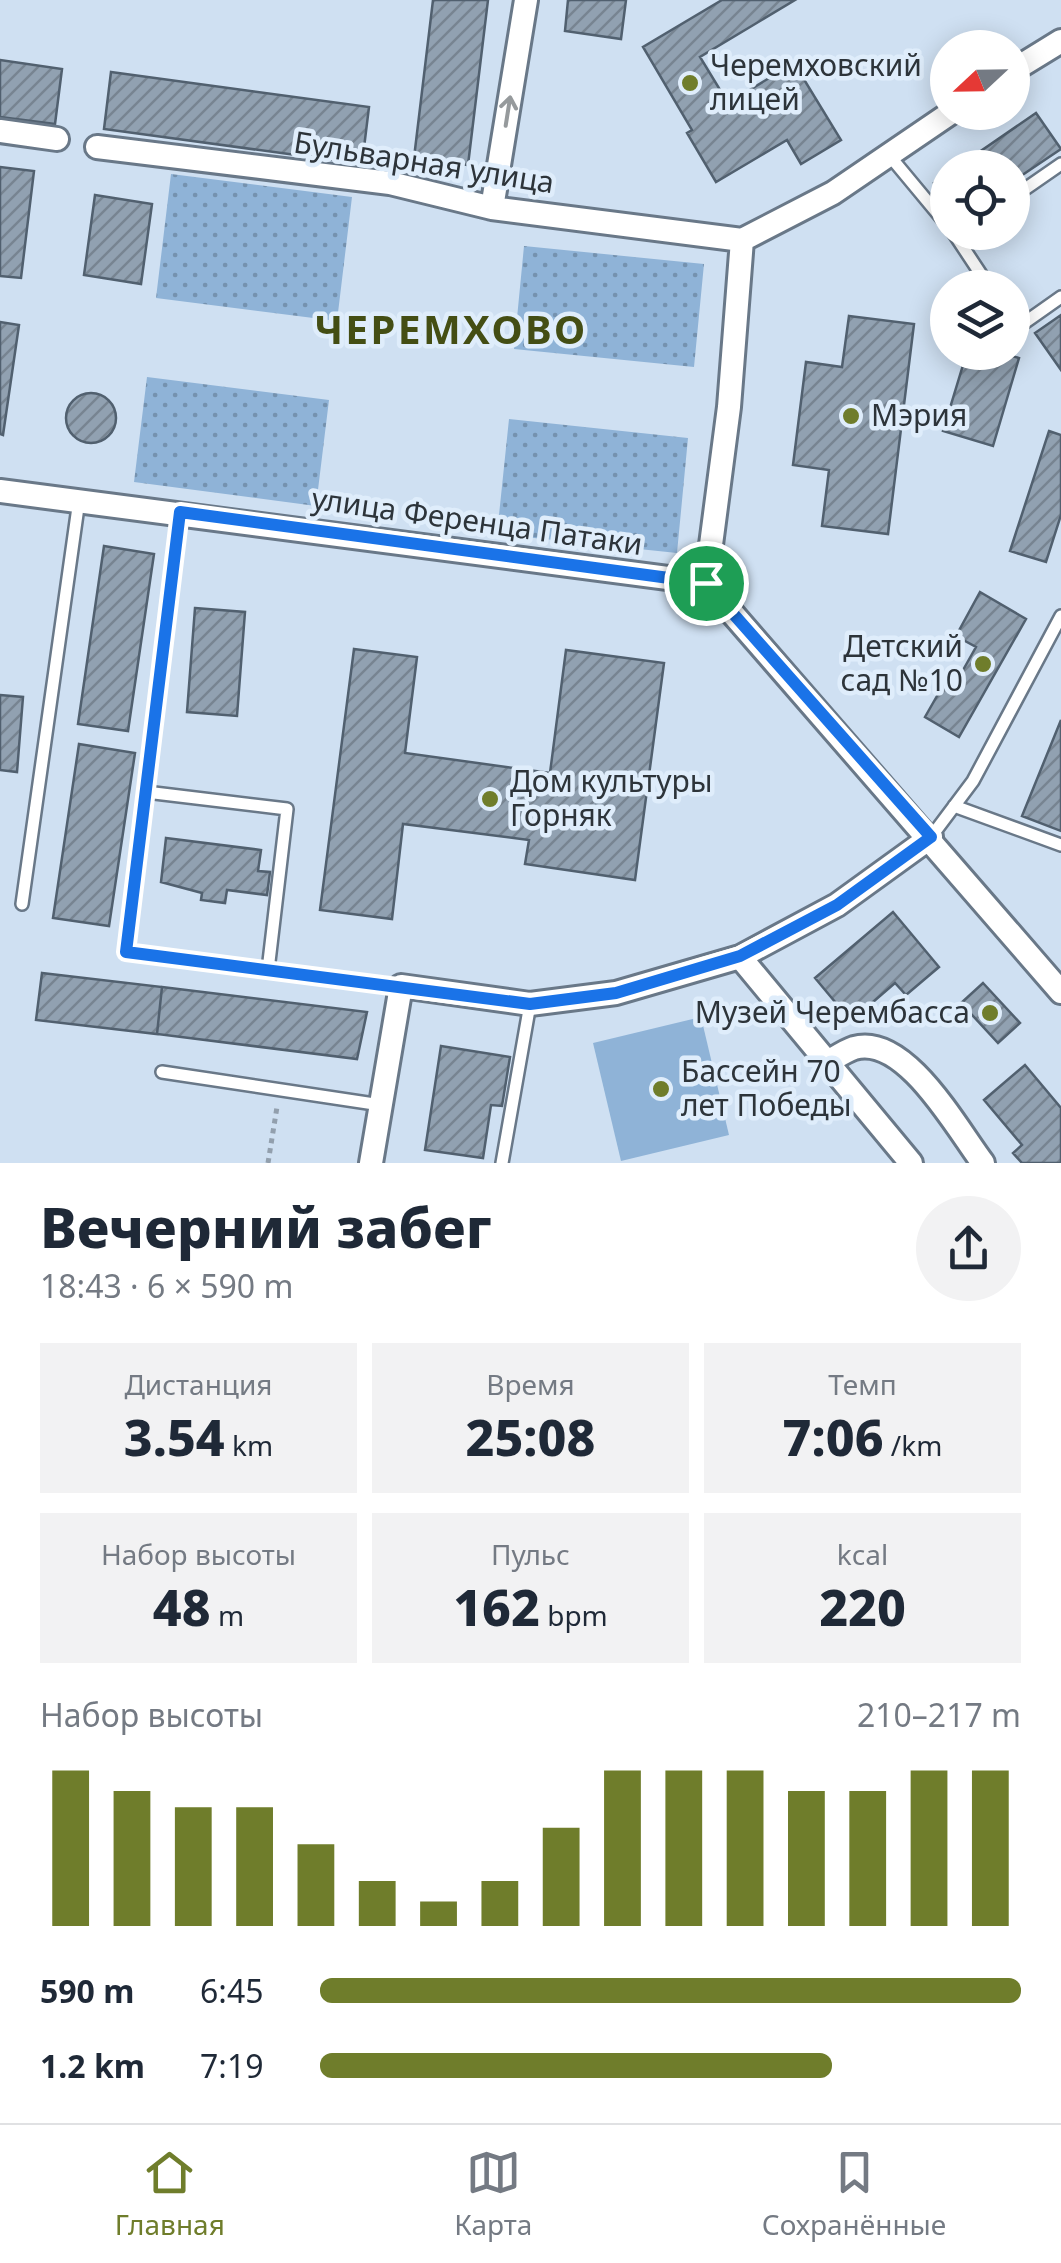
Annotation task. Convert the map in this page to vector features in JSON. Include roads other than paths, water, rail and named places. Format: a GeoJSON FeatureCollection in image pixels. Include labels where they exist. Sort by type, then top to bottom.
{"type":"FeatureCollection","features":[{"type":"Feature","properties":{"kind":"street"},"geometry":{"type":"LineString","coordinates":[[492,208],[526,0]]}},
{"type":"Feature","properties":{"kind":"street"},"geometry":{"type":"LineString","coordinates":[[1030,60],[1061,41]]}},
{"type":"Feature","properties":{"kind":"street"},"geometry":{"type":"LineString","coordinates":[[930,127],[833,194],[742,240],[729,407],[706,583],[931,837],[1061,992]]}},
{"type":"Feature","properties":{"kind":"street"},"geometry":{"type":"LineString","coordinates":[[0,132],[57,138]]}},
{"type":"Feature","properties":{"kind":"street","name":"Бульварная улица"},"geometry":{"type":"LineString","coordinates":[[96,148],[390,183],[492,208],[742,240]]}},
{"type":"Feature","properties":{"kind":"street","name":"улица Ференца Патаки"},"geometry":{"type":"LineString","coordinates":[[0,491],[706,583]]}},
{"type":"Feature","properties":{"kind":"street"},"geometry":{"type":"LineString","coordinates":[[372,1163],[401,986],[530,1004],[616,993],[740,956],[837,905],[931,837]]}},
{"type":"Feature","properties":{"kind":"street"},"geometry":{"type":"LineString","coordinates":[[740,956],[911,1163]]}},
{"type":"Feature","properties":{"kind":"street"},"geometry":{"type":"LineString","coordinates":[[826,1063],[856,1047],[881,1050],[914,1068],[983,1163]]}},
{"type":"Feature","properties":{"kind":"lane"},"geometry":{"type":"LineString","coordinates":[[890,155],[930,202]]}},
{"type":"Feature","properties":{"kind":"lane"},"geometry":{"type":"LineString","coordinates":[[1030,186],[1061,164]]}},
{"type":"Feature","properties":{"kind":"lane"},"geometry":{"type":"LineString","coordinates":[[1030,319],[1061,297]]}},
{"type":"Feature","properties":{"kind":"lane"},"geometry":{"type":"LineString","coordinates":[[22,904],[80,500]]}},
{"type":"Feature","properties":{"kind":"lane"},"geometry":{"type":"LineString","coordinates":[[180,512],[126,952],[401,986]]}},
{"type":"Feature","properties":{"kind":"lane"},"geometry":{"type":"LineString","coordinates":[[931,837],[973,780],[1061,616]]}},
{"type":"Feature","properties":{"kind":"lane"},"geometry":{"type":"LineString","coordinates":[[146,792],[287,809],[268,970]]}},
{"type":"Feature","properties":{"kind":"lane"},"geometry":{"type":"LineString","coordinates":[[954,806],[1061,845]]}},
{"type":"Feature","properties":{"kind":"lane"},"geometry":{"type":"LineString","coordinates":[[502,1163],[530,1004]]}},
{"type":"Feature","properties":{"kind":"lane"},"geometry":{"type":"LineString","coordinates":[[162,1072],[381,1105]]}},
{"type":"Feature","properties":{"kind":"place","name":"Черемховский лицей"},"geometry":{"type":"Point","coordinates":[690,83]}},
{"type":"Feature","properties":{"kind":"place","name":"Мэрия"},"geometry":{"type":"Point","coordinates":[851,416]}},
{"type":"Feature","properties":{"kind":"place","name":"Детский сад №10"},"geometry":{"type":"Point","coordinates":[983,664]}},
{"type":"Feature","properties":{"kind":"place","name":"Дом культуры Горняк"},"geometry":{"type":"Point","coordinates":[490,799]}},
{"type":"Feature","properties":{"kind":"place","name":"Музей Черембасса"},"geometry":{"type":"Point","coordinates":[990,1013]}},
{"type":"Feature","properties":{"kind":"place","name":"Бассейн 70 лет Победы"},"geometry":{"type":"Point","coordinates":[661,1089]}},
{"type":"Feature","properties":{"kind":"district","name":"ЧЕРЕМХОВО"},"geometry":{"type":"Point","coordinates":[451,330]}}]}
